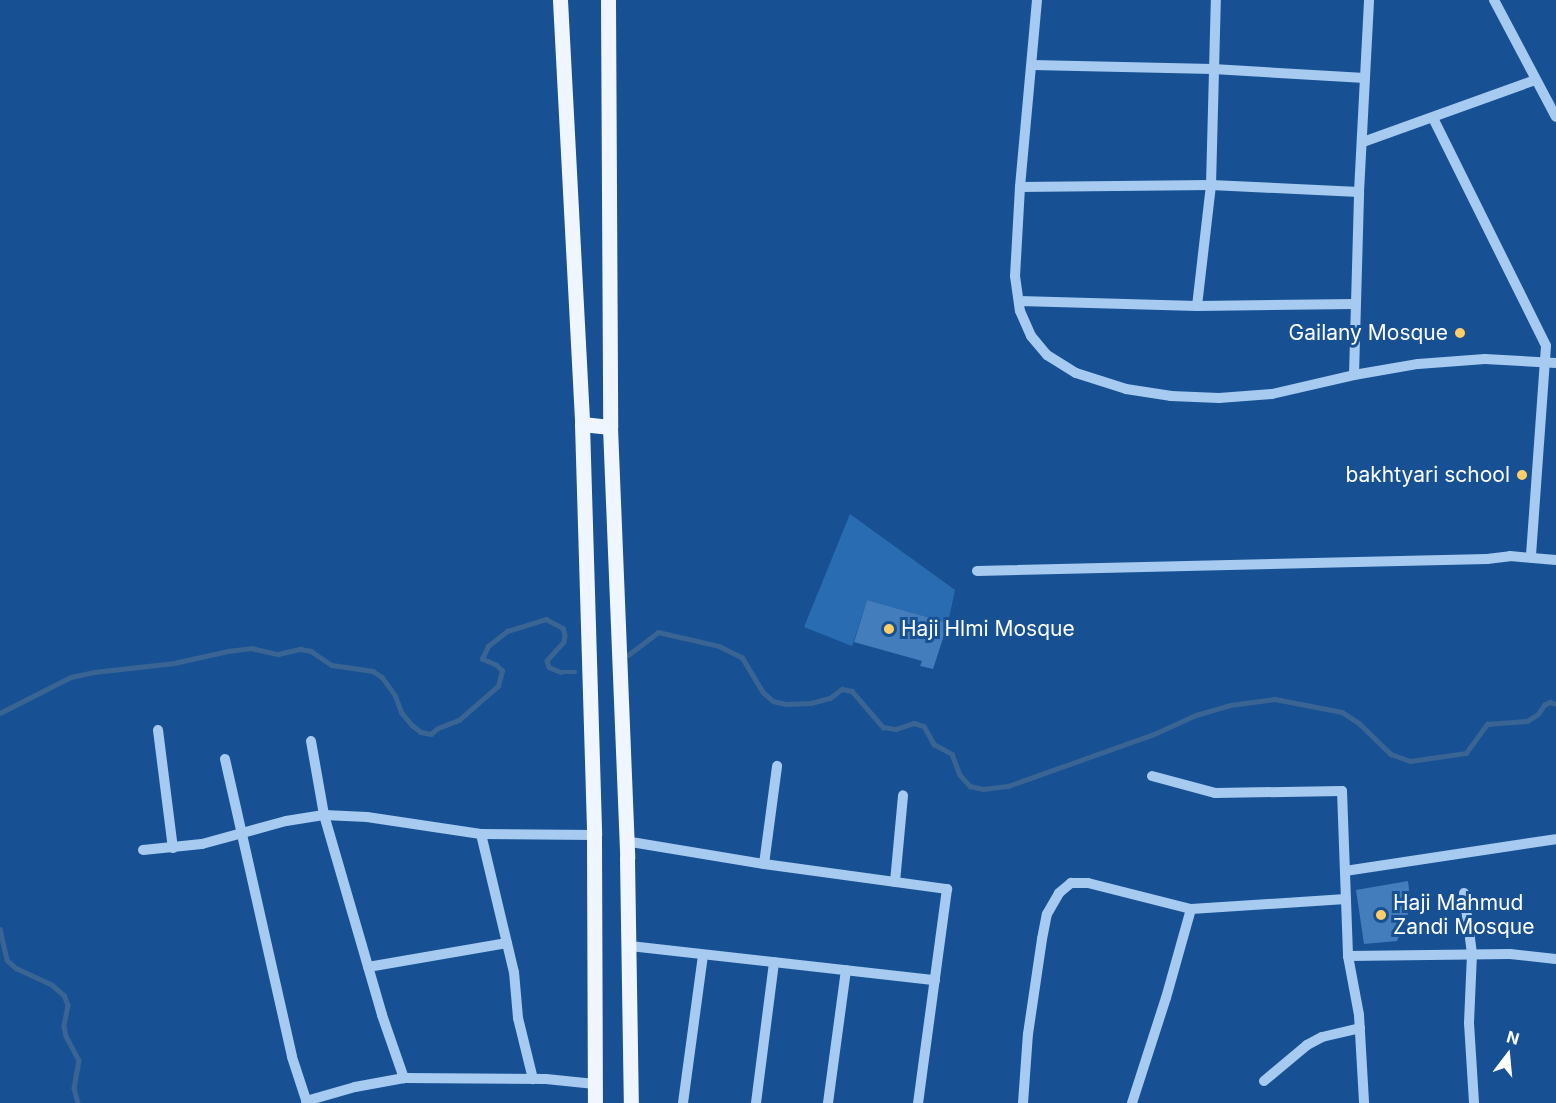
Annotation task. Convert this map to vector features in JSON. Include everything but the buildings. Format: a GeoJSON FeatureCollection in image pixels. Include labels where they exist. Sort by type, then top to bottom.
{"type":"FeatureCollection","features":[{"type":"Feature","properties":{"kind":"main road"},"geometry":{"type":"LineString","coordinates":[[560,0],[582,424],[594,835],[595,1103]]}},
{"type":"Feature","properties":{"kind":"main road"},"geometry":{"type":"LineString","coordinates":[[608,0],[610,427],[630,946],[631,1103]]}},
{"type":"Feature","properties":{"kind":"main road"},"geometry":{"type":"LineString","coordinates":[[582,424],[610,427]]}},
{"type":"Feature","properties":{"kind":"street"},"geometry":{"type":"LineString","coordinates":[[1037,0],[1020,187],[1016,276],[1020,311],[1031,336],[1047,355],[1076,373],[1126,389],[1171,396],[1219,398],[1272,394],[1354,375],[1418,364],[1485,359],[1551,362]]}},
{"type":"Feature","properties":{"kind":"street"},"geometry":{"type":"LineString","coordinates":[[1197,306],[1211,185],[1216,0]]}},
{"type":"Feature","properties":{"kind":"street"},"geometry":{"type":"LineString","coordinates":[[1354,375],[1359,192],[1364,142],[1369,0]]}},
{"type":"Feature","properties":{"kind":"street"},"geometry":{"type":"LineString","coordinates":[[1494,0],[1556,117]]}},
{"type":"Feature","properties":{"kind":"street"},"geometry":{"type":"LineString","coordinates":[[1032,65],[1213,69],[1365,78]]}},
{"type":"Feature","properties":{"kind":"street"},"geometry":{"type":"LineString","coordinates":[[1364,142],[1535,80]]}},
{"type":"Feature","properties":{"kind":"street"},"geometry":{"type":"LineString","coordinates":[[1433,118],[1546,346],[1551,362],[1531,557]]}},
{"type":"Feature","properties":{"kind":"street"},"geometry":{"type":"LineString","coordinates":[[1020,187],[1211,185],[1359,192]]}},
{"type":"Feature","properties":{"kind":"street"},"geometry":{"type":"LineString","coordinates":[[1019,301],[1197,306],[1355,304]]}},
{"type":"Feature","properties":{"kind":"street"},"geometry":{"type":"LineString","coordinates":[[977,571],[1531,557],[1556,560]]}},
{"type":"Feature","properties":{"kind":"street"},"geometry":{"type":"LineString","coordinates":[[158,730],[173,848]]}},
{"type":"Feature","properties":{"kind":"street"},"geometry":{"type":"LineString","coordinates":[[311,741],[324,815],[368,967],[404,1078]]}},
{"type":"Feature","properties":{"kind":"street"},"geometry":{"type":"LineString","coordinates":[[225,759],[292,1057],[307,1102],[364,1085],[404,1078],[533,1079],[595,1084]]}},
{"type":"Feature","properties":{"kind":"street"},"geometry":{"type":"LineString","coordinates":[[764,864],[777,766]]}},
{"type":"Feature","properties":{"kind":"street"},"geometry":{"type":"LineString","coordinates":[[1152,776],[1215,793],[1342,790],[1348,956],[1360,1028],[1364,1103]]}},
{"type":"Feature","properties":{"kind":"street"},"geometry":{"type":"LineString","coordinates":[[895,882],[903,795]]}},
{"type":"Feature","properties":{"kind":"street"},"geometry":{"type":"LineString","coordinates":[[143,850],[173,848],[241,835],[286,821],[324,815],[367,817],[481,834],[594,835]]}},
{"type":"Feature","properties":{"kind":"street"},"geometry":{"type":"LineString","coordinates":[[481,834],[514,972],[518,1018],[533,1079]]}},
{"type":"Feature","properties":{"kind":"street"},"geometry":{"type":"LineString","coordinates":[[1345,871],[1556,839]]}},
{"type":"Feature","properties":{"kind":"street"},"geometry":{"type":"LineString","coordinates":[[626,841],[764,864],[947,889],[918,1103]]}},
{"type":"Feature","properties":{"kind":"street"},"geometry":{"type":"LineString","coordinates":[[1023,1103],[1028,1034],[1047,914],[1059,893],[1071,883],[1088,883],[1191,909],[1346,899]]}},
{"type":"Feature","properties":{"kind":"street"},"geometry":{"type":"LineString","coordinates":[[1464,893],[1472,954],[1469,1023],[1474,1103]]}},
{"type":"Feature","properties":{"kind":"street"},"geometry":{"type":"LineString","coordinates":[[1132,1103],[1166,998],[1191,909]]}},
{"type":"Feature","properties":{"kind":"street"},"geometry":{"type":"LineString","coordinates":[[368,967],[507,943]]}},
{"type":"Feature","properties":{"kind":"street"},"geometry":{"type":"LineString","coordinates":[[630,946],[934,980]]}},
{"type":"Feature","properties":{"kind":"street"},"geometry":{"type":"LineString","coordinates":[[1348,956],[1472,954],[1556,959]]}},
{"type":"Feature","properties":{"kind":"street"},"geometry":{"type":"LineString","coordinates":[[683,1103],[703,955]]}},
{"type":"Feature","properties":{"kind":"street"},"geometry":{"type":"LineString","coordinates":[[756,1103],[774,962]]}},
{"type":"Feature","properties":{"kind":"street"},"geometry":{"type":"LineString","coordinates":[[828,1103],[846,970]]}},
{"type":"Feature","properties":{"kind":"street"},"geometry":{"type":"LineString","coordinates":[[1264,1081],[1307,1045],[1322,1037],[1360,1028]]}},
{"type":"Feature","properties":{"kind":"shaded area"},"geometry":{"type":"Polygon","coordinates":[[[850,514],[955,590],[948,623],[867,600],[852,646],[804,627],[850,514]]]}},
{"type":"Feature","properties":{"kind":"waterway"},"geometry":{"type":"LineString","coordinates":[[0,713],[71,677],[94,672],[174,663],[251,648],[278,654],[300,649],[311,651],[332,665],[373,671],[382,677],[395,695],[402,713],[412,725],[421,732],[431,734],[438,728],[459,720],[498,686],[502,671],[496,665],[482,659],[488,646],[507,631],[546,619],[563,628],[565,635],[564,642],[547,661],[549,667],[561,672],[575,672]]}},
{"type":"Feature","properties":{"kind":"waterway"},"geometry":{"type":"LineString","coordinates":[[628,655],[658,632],[719,646],[742,657],[763,692],[773,701],[786,704],[811,703],[830,698],[842,689],[852,691],[883,727],[896,729],[914,723],[924,726],[934,744],[952,754],[960,775],[970,786],[983,789],[1008,786],[1154,734],[1196,715],[1230,705],[1275,699],[1342,712],[1359,723],[1391,754],[1410,761],[1466,753],[1487,724],[1527,721],[1538,714],[1544,705],[1550,702],[1556,704]]}},
{"type":"Feature","properties":{"kind":"waterway"},"geometry":{"type":"LineString","coordinates":[[0,929],[7,960],[16,968],[52,985],[64,995],[68,1005],[64,1026],[66,1036],[79,1060],[74,1088],[78,1103]]}},
{"type":"Feature","properties":{"kind":"place","name":"Gailany Mosque"},"geometry":{"type":"Point","coordinates":[1460,333]}},
{"type":"Feature","properties":{"kind":"place","name":"bakhtyari school"},"geometry":{"type":"Point","coordinates":[1522,475]}},
{"type":"Feature","properties":{"kind":"place","name":"Haji Hlmi Mosque"},"geometry":{"type":"Point","coordinates":[889,629]}},
{"type":"Feature","properties":{"kind":"place","name":"Haji Mahmud Zandi Mosque"},"geometry":{"type":"Point","coordinates":[1381,915]}}]}
